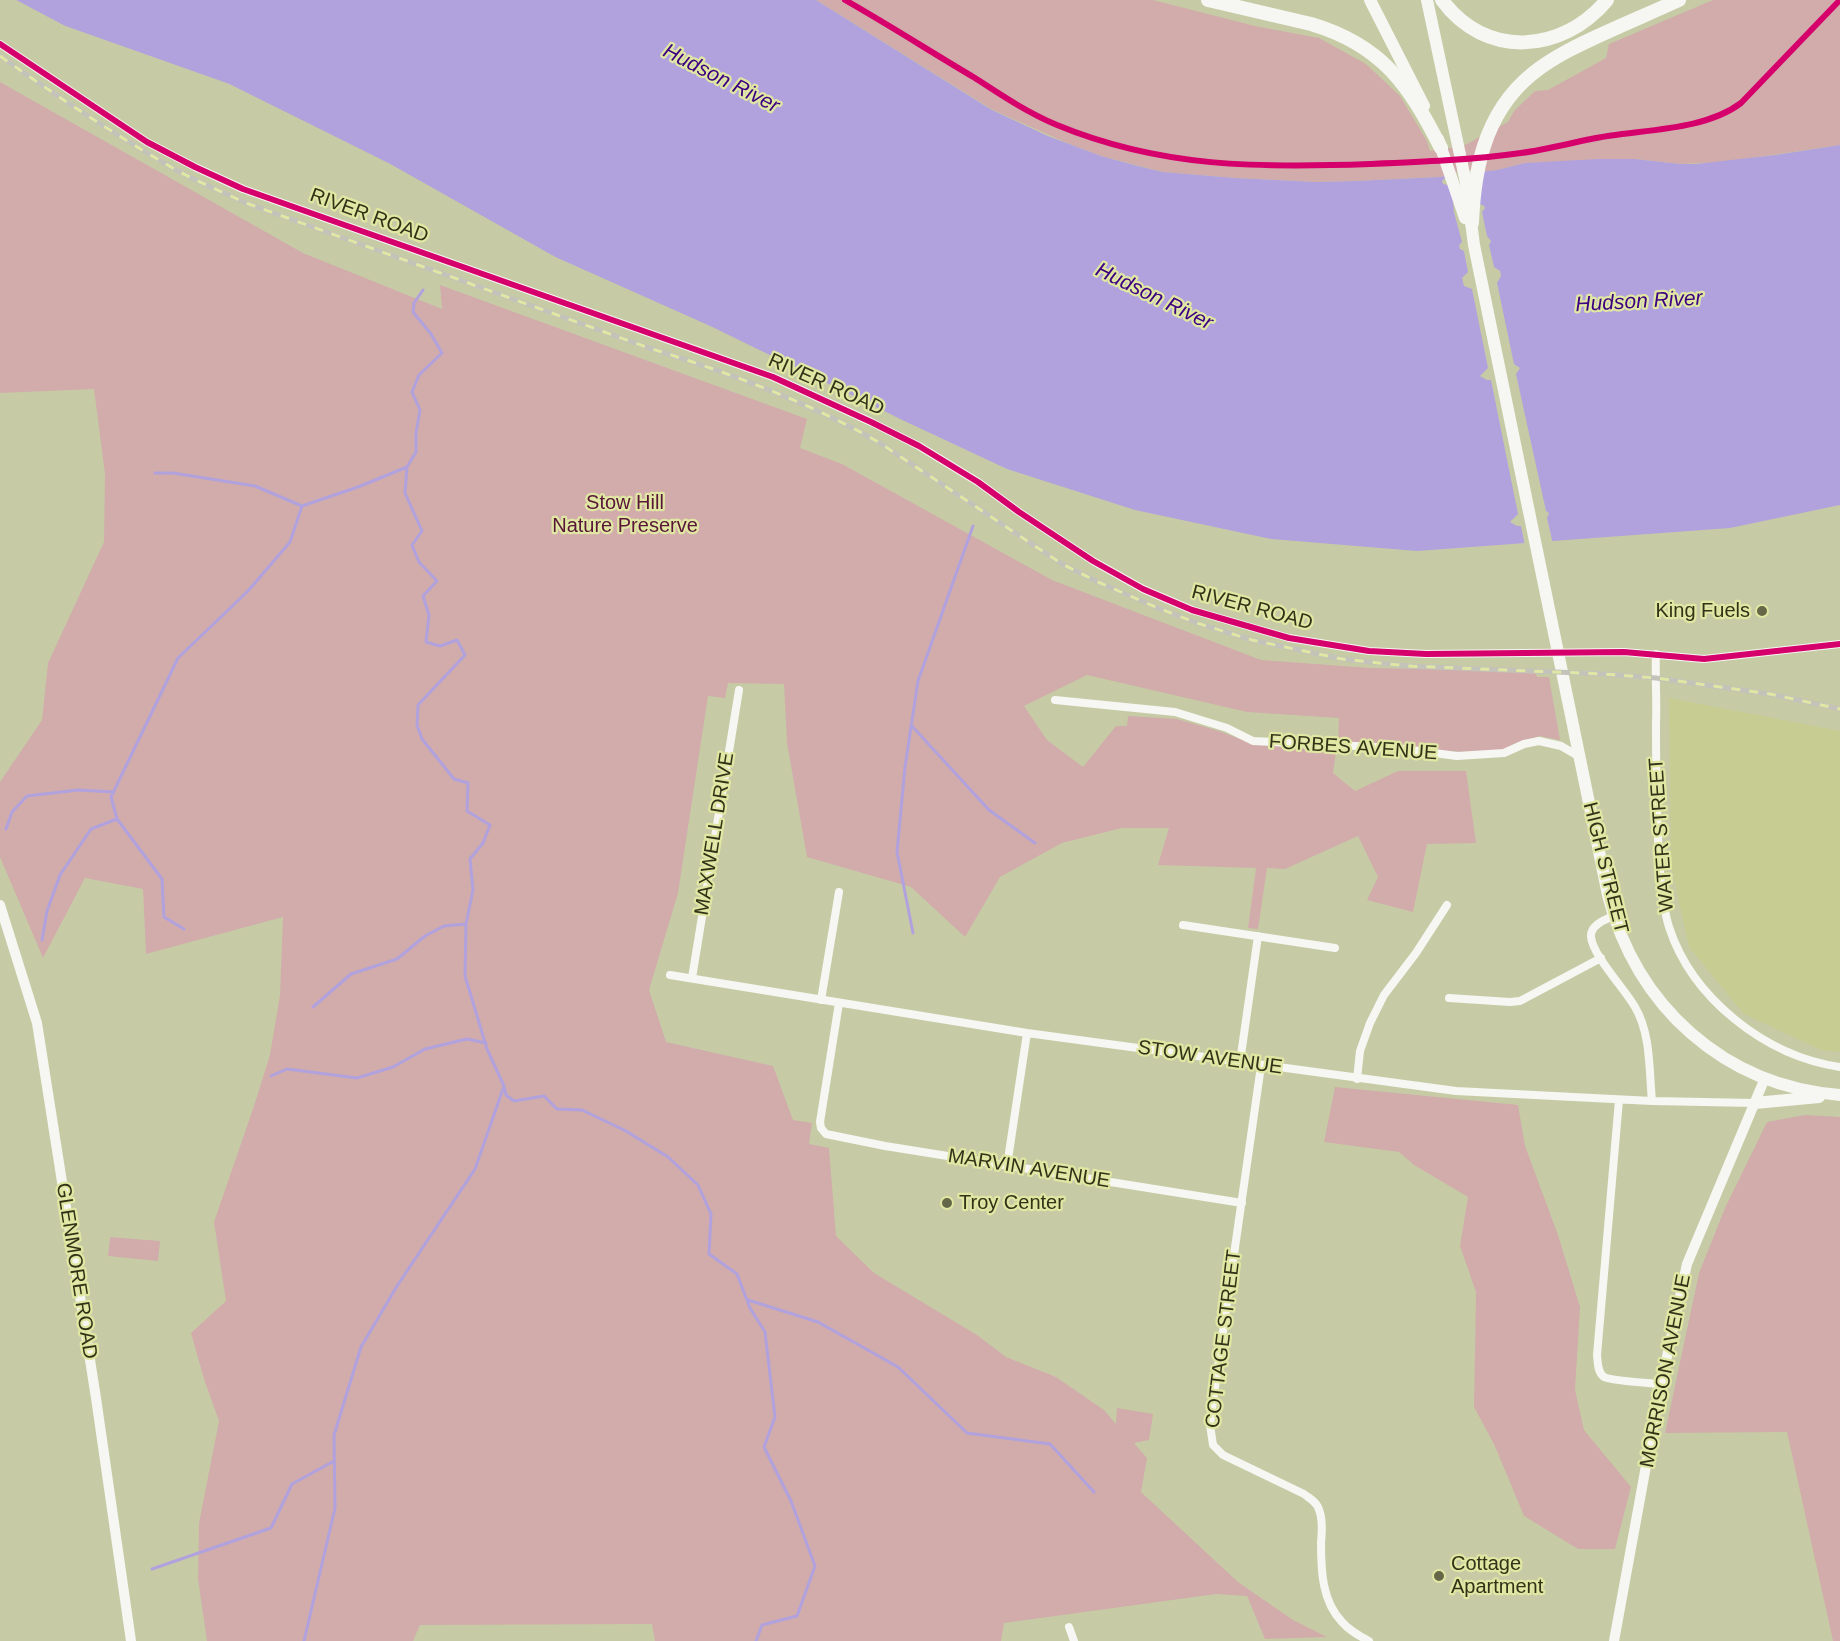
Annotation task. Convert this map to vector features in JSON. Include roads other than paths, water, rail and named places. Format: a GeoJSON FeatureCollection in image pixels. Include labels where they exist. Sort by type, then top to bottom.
{"type":"FeatureCollection","features":[{"type":"Feature","properties":{"kind":"highway"},"geometry":{"type":"LineString","coordinates":[[1209,0],[1311,24],[1344,36],[1360,45],[1385,64],[1406,88],[1425,113],[1441,148]]}},
{"type":"Feature","properties":{"kind":"highway"},"geometry":{"type":"LineString","coordinates":[[1442,0],[1454,15],[1474,29],[1498,39],[1522,43],[1550,39],[1575,30],[1607,0]]}},
{"type":"Feature","properties":{"kind":"highway"},"geometry":{"type":"LineString","coordinates":[[1472,224],[1482,152],[1494,122],[1510,96],[1532,74],[1558,55],[1679,0]]}},
{"type":"Feature","properties":{"kind":"main road"},"geometry":{"type":"LineString","coordinates":[[1370,0],[1425,113]]}},
{"type":"Feature","properties":{"kind":"main road"},"geometry":{"type":"LineString","coordinates":[[1427,0],[1466,183],[1474,245]]}},
{"type":"Feature","properties":{"kind":"main road"},"geometry":{"type":"LineString","coordinates":[[1441,148],[1474,245]]}},
{"type":"Feature","properties":{"kind":"main road","name":"HIGH STREET"},"geometry":{"type":"LineString","coordinates":[[1474,245],[1613,916],[1620,936],[1655,996],[1691,1033],[1723,1056],[1765,1078],[1800,1089],[1839,1095]]}},
{"type":"Feature","properties":{"kind":"main road"},"geometry":{"type":"LineString","coordinates":[[1755,1103],[1839,1095]]}},
{"type":"Feature","properties":{"kind":"street","name":"RIVER ROAD"},"geometry":{"type":"LineString","coordinates":[[0,44],[147,142],[243,189],[773,377],[871,422],[942,460],[1093,561],[1143,589],[1192,610],[1289,638],[1386,652],[1426,654],[1624,652],[1704,659],[1840,644]]}},
{"type":"Feature","properties":{"kind":"street","name":"WATER STREET"},"geometry":{"type":"LineString","coordinates":[[1656,654],[1655,797],[1661,883],[1668,925],[1679,952],[1707,993],[1753,1034],[1800,1056],[1840,1067]]}},
{"type":"Feature","properties":{"kind":"street","name":"MAXWELL DRIVE"},"geometry":{"type":"LineString","coordinates":[[693,978],[739,690]]}},
{"type":"Feature","properties":{"kind":"street","name":"FORBES AVENUE"},"geometry":{"type":"LineString","coordinates":[[1055,700],[1175,712],[1227,728],[1253,741],[1396,748],[1457,756],[1504,753],[1524,744],[1539,741],[1561,746],[1580,757]]}},
{"type":"Feature","properties":{"kind":"street"},"geometry":{"type":"LineString","coordinates":[[821,1000],[839,892]]}},
{"type":"Feature","properties":{"kind":"street","name":"GLENMORE ROAD"},"geometry":{"type":"LineString","coordinates":[[0,905],[37,1023],[131,1641]]}},
{"type":"Feature","properties":{"kind":"street"},"geometry":{"type":"LineString","coordinates":[[1357,1079],[1360,1051],[1384,994],[1416,953],[1447,905]]}},
{"type":"Feature","properties":{"kind":"street"},"geometry":{"type":"LineString","coordinates":[[1613,916],[1600,923],[1592,932],[1591,938],[1601,958],[1640,1017],[1647,1044],[1652,1101]]}},
{"type":"Feature","properties":{"kind":"street"},"geometry":{"type":"LineString","coordinates":[[1183,925],[1335,948]]}},
{"type":"Feature","properties":{"kind":"street"},"geometry":{"type":"LineString","coordinates":[[1240,1062],[1258,936]]}},
{"type":"Feature","properties":{"kind":"street"},"geometry":{"type":"LineString","coordinates":[[1449,998],[1515,1002],[1601,958]]}},
{"type":"Feature","properties":{"kind":"street","name":"STOW AVENUE"},"geometry":{"type":"LineString","coordinates":[[670,975],[1027,1034],[1456,1091],[1619,1100],[1755,1103]]}},
{"type":"Feature","properties":{"kind":"street","name":"MARVIN AVENUE"},"geometry":{"type":"LineString","coordinates":[[839,1003],[820,1122],[826,1134],[1007,1166],[1242,1203]]}},
{"type":"Feature","properties":{"kind":"street"},"geometry":{"type":"LineString","coordinates":[[1007,1166],[1027,1034]]}},
{"type":"Feature","properties":{"kind":"street","name":"COTTAGE STREET"},"geometry":{"type":"LineString","coordinates":[[1261,1066],[1210,1425],[1213,1445],[1223,1455],[1314,1501],[1318,1507],[1322,1525],[1321,1565],[1327,1598],[1333,1611],[1342,1622],[1369,1641]]}},
{"type":"Feature","properties":{"kind":"street","name":"MORRISON AVENUE"},"geometry":{"type":"LineString","coordinates":[[1614,1641],[1672,1326],[1687,1264],[1765,1078]]}},
{"type":"Feature","properties":{"kind":"street"},"geometry":{"type":"LineString","coordinates":[[1619,1100],[1597,1355],[1598,1371],[1603,1377],[1661,1384]]}},
{"type":"Feature","properties":{"kind":"street"},"geometry":{"type":"LineString","coordinates":[[1069,1627],[1074,1641]]}},
{"type":"Feature","properties":{"kind":"water","name":"Hudson River"},"geometry":{"type":"Polygon","coordinates":[[[16,0],[816,0],[992,110],[1048,136],[1101,156],[1163,172],[1235,178],[1317,182],[1439,177],[1497,170],[1525,163],[1598,159],[1635,159],[1696,164],[1840,145],[1840,505],[1730,528],[1417,551],[1271,539],[1135,510],[1007,469],[712,327],[555,257],[390,164],[229,84],[65,26],[16,0]]]}},
{"type":"Feature","properties":{"kind":"waterway"},"geometry":{"type":"LineString","coordinates":[[423,290],[414,303],[413,312],[431,334],[442,353],[419,375],[412,392],[420,410],[416,433],[416,452],[407,467],[405,493],[422,531],[412,545],[419,562],[437,581],[423,596],[429,615],[426,642],[440,646],[457,640],[465,655],[418,705],[417,725],[422,739],[454,779],[468,783],[467,811],[490,825],[483,843],[470,859],[473,890],[466,924],[465,976],[487,1049],[506,1095],[514,1101],[544,1096],[557,1109],[582,1110],[626,1131],[668,1157],[698,1185],[711,1214],[709,1254],[737,1274],[750,1308],[765,1332],[775,1417],[764,1447],[791,1501],[815,1566],[797,1616],[762,1625],[756,1641]]}},
{"type":"Feature","properties":{"kind":"waterway"},"geometry":{"type":"LineString","coordinates":[[184,929],[164,917],[162,879],[117,819],[111,797],[178,658],[248,591],[290,542],[302,506],[407,467]]}},
{"type":"Feature","properties":{"kind":"waterway"},"geometry":{"type":"LineString","coordinates":[[155,473],[173,473],[255,486],[302,506]]}},
{"type":"Feature","properties":{"kind":"waterway"},"geometry":{"type":"LineString","coordinates":[[913,933],[897,852],[905,767],[918,681],[973,526]]}},
{"type":"Feature","properties":{"kind":"waterway"},"geometry":{"type":"LineString","coordinates":[[911,725],[989,810],[1035,843]]}},
{"type":"Feature","properties":{"kind":"waterway"},"geometry":{"type":"LineString","coordinates":[[6,829],[12,812],[27,796],[78,790],[114,792]]}},
{"type":"Feature","properties":{"kind":"waterway"},"geometry":{"type":"LineString","coordinates":[[42,940],[47,911],[60,875],[91,829],[117,819]]}},
{"type":"Feature","properties":{"kind":"waterway"},"geometry":{"type":"LineString","coordinates":[[313,1007],[351,974],[397,959],[425,936],[444,926],[466,924]]}},
{"type":"Feature","properties":{"kind":"waterway"},"geometry":{"type":"LineString","coordinates":[[271,1076],[287,1069],[357,1078],[393,1067],[425,1049],[467,1039],[486,1043]]}},
{"type":"Feature","properties":{"kind":"waterway"},"geometry":{"type":"LineString","coordinates":[[304,1641],[335,1508],[334,1435],[361,1347],[397,1286],[475,1169],[504,1086]]}},
{"type":"Feature","properties":{"kind":"waterway"},"geometry":{"type":"LineString","coordinates":[[748,1300],[818,1322],[898,1367],[967,1433],[1050,1444],[1094,1492]]}},
{"type":"Feature","properties":{"kind":"waterway"},"geometry":{"type":"LineString","coordinates":[[152,1569],[271,1528],[292,1484],[334,1461]]}},
{"type":"Feature","properties":{"kind":"railway"},"geometry":{"type":"LineString","coordinates":[[0,56],[149,154],[189,177],[246,203],[649,348],[708,367],[825,414],[880,443],[1062,564],[1098,582],[1197,623],[1252,640],[1342,659],[1408,666],[1656,678],[1770,694],[1840,709]]}},
{"type":"Feature","properties":{"kind":"place","name":"King Fuels"},"geometry":{"type":"Point","coordinates":[1762,611]}},
{"type":"Feature","properties":{"kind":"place","name":"Troy Center"},"geometry":{"type":"Point","coordinates":[947,1203]}},
{"type":"Feature","properties":{"kind":"place","name":"Cottage Apartment"},"geometry":{"type":"Point","coordinates":[1439,1576]}},
{"type":"Feature","properties":{"kind":"park label","name":"Stow Hill Nature Preserve"},"geometry":{"type":"Point","coordinates":[625,514]}}]}
